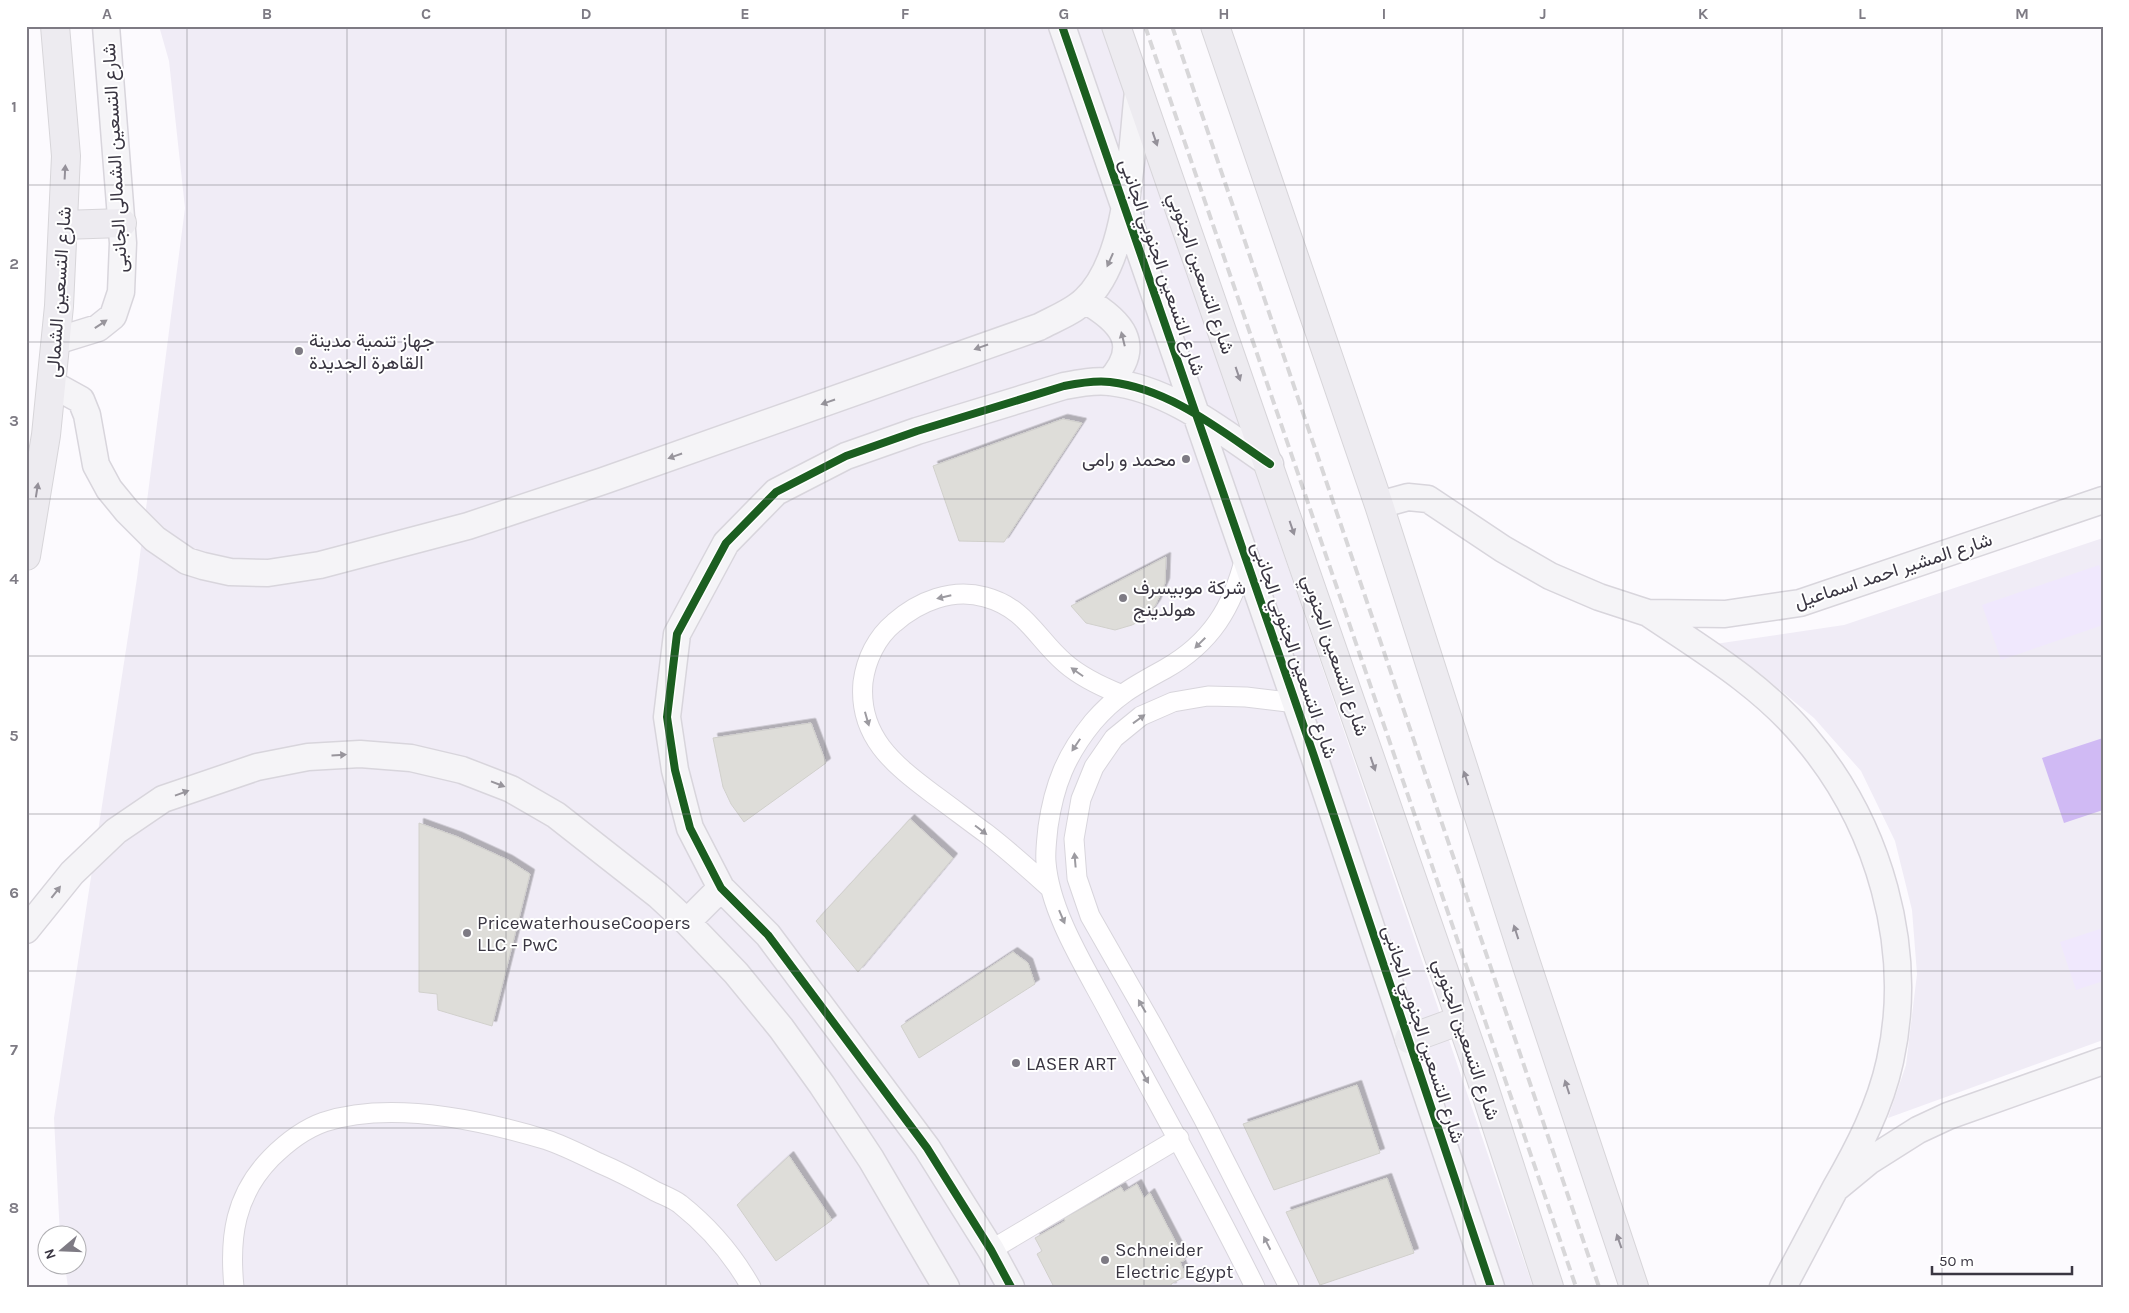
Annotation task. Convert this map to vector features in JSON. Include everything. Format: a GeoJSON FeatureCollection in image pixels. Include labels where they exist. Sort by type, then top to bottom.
{"type":"FeatureCollection","features":[{"type":"Feature","properties":{"kind":"main road","name":"شارع التسعين الشمالى"},"geometry":{"type":"LineString","coordinates":[[26,556],[52,384],[63,225],[66,156],[55,26]]}},
{"type":"Feature","properties":{"kind":"main road","name":"شارع التسعين الجنوبي"},"geometry":{"type":"LineString","coordinates":[[1116,26],[1270,464],[1461,1020],[1549,1287]]}},
{"type":"Feature","properties":{"kind":"main road"},"geometry":{"type":"LineString","coordinates":[[1215,26],[1379,505],[1526,964],[1634,1287]]}},
{"type":"Feature","properties":{"kind":"main road"},"geometry":{"type":"LineString","coordinates":[[63,225],[122,223]]}},
{"type":"Feature","properties":{"kind":"main road"},"geometry":{"type":"LineString","coordinates":[[1410,1039],[1461,1020]]}},
{"type":"Feature","properties":{"kind":"street","name":"شارع التسعين الشمالى الجانبى"},"geometry":{"type":"LineString","coordinates":[[56,340],[98,328],[113,316],[121,292],[122,223],[106,26]]}},
{"type":"Feature","properties":{"kind":"street","name":"شارع التسعين الجنوبي الجانبى"},"geometry":{"type":"LineString","coordinates":[[1062,26],[1296,703],[1410,1039],[1491,1287]]}},
{"type":"Feature","properties":{"kind":"street"},"geometry":{"type":"LineString","coordinates":[[52,384],[82,400],[96,465],[109,489],[127,511],[155,539],[187,561],[230,572],[268,574],[320,565],[468,526],[640,468],[1039,327],[1068,313],[1085,300],[1100,281],[1112,258],[1119,236],[1125,206],[1138,92]]}},
{"type":"Feature","properties":{"kind":"street"},"geometry":{"type":"LineString","coordinates":[[1085,300],[1116,321],[1124,336],[1126,354],[1120,370],[1109,382]]}},
{"type":"Feature","properties":{"kind":"street"},"geometry":{"type":"LineString","coordinates":[[1011,1287],[991,1250],[927,1148],[768,934],[721,888],[690,828],[675,770],[667,717],[677,634],[726,543],[776,492],[846,456],[917,431],[1064,386],[1086,382],[1109,382],[1129,385],[1149,392],[1197,414],[1270,464]]}},
{"type":"Feature","properties":{"kind":"street","name":"شارع المشير احمد اسماعيل"},"geometry":{"type":"LineString","coordinates":[[1379,505],[1408,497],[1428,499],[1503,549],[1550,576],[1599,597],[1648,612],[1725,614],[1800,603],[2103,500]]}},
{"type":"Feature","properties":{"kind":"street"},"geometry":{"type":"LineString","coordinates":[[1245,555],[1239,583],[1227,609],[1211,632],[1191,652],[1120,694],[1103,711],[1075,746],[1060,774],[1052,802],[1045,861],[1050,888],[1078,952],[1179,1138],[1255,1287]]}},
{"type":"Feature","properties":{"kind":"street"},"geometry":{"type":"LineString","coordinates":[[1050,888],[1004,847],[903,772],[880,747],[869,726],[863,703],[864,675],[868,661],[882,636],[892,625],[915,608],[942,597],[970,594],[986,597],[1017,612],[1036,630],[1053,652],[1075,672],[1120,694]]}},
{"type":"Feature","properties":{"kind":"street"},"geometry":{"type":"LineString","coordinates":[[1648,612],[1702,648],[1770,701],[1804,736],[1834,776],[1859,819],[1873,850],[1890,912],[1897,961],[1897,1011],[1890,1061],[1868,1126],[1783,1287]]}},
{"type":"Feature","properties":{"kind":"street"},"geometry":{"type":"LineString","coordinates":[[1702,648],[1701,638],[1705,628],[1725,614]]}},
{"type":"Feature","properties":{"kind":"street"},"geometry":{"type":"LineString","coordinates":[[1289,1287],[1203,1118],[1090,916],[1077,878],[1074,839],[1081,800],[1094,767],[1114,738],[1141,716],[1173,702],[1208,696],[1246,697],[1296,703]]}},
{"type":"Feature","properties":{"kind":"street"},"geometry":{"type":"LineString","coordinates":[[26,930],[72,872],[116,831],[163,800],[257,767],[308,756],[360,754],[412,758],[454,768],[511,789],[556,815],[628,871],[687,922],[736,973],[781,1028],[817,1078],[871,1159],[946,1287]]}},
{"type":"Feature","properties":{"kind":"street"},"geometry":{"type":"LineString","coordinates":[[687,922],[721,888]]}},
{"type":"Feature","properties":{"kind":"street"},"geometry":{"type":"LineString","coordinates":[[1127,1044],[1154,1028]]}},
{"type":"Feature","properties":{"kind":"street"},"geometry":{"type":"LineString","coordinates":[[1835,1189],[1891,1146],[1948,1116],[2103,1061]]}},
{"type":"Feature","properties":{"kind":"street"},"geometry":{"type":"LineString","coordinates":[[234,1287],[231,1257],[236,1220],[241,1201],[258,1172],[287,1142],[324,1122],[365,1114],[404,1112],[455,1118],[549,1141],[615,1170],[679,1204],[713,1235],[739,1266],[751,1287]]}},
{"type":"Feature","properties":{"kind":"street"},"geometry":{"type":"LineString","coordinates":[[1868,1126],[1869,1135],[1874,1142],[1882,1146],[1891,1146]]}},
{"type":"Feature","properties":{"kind":"street"},"geometry":{"type":"LineString","coordinates":[[991,1250],[1179,1138]]}},
{"type":"Feature","properties":{"kind":"shaded area"},"geometry":{"type":"Polygon","coordinates":[[[159,26],[1104,26],[1533,1287],[68,1287],[66,1276],[88,1276],[88,1226],[59,1226],[54,1118],[137,578],[185,208],[169,61],[159,26]]]}},
{"type":"Feature","properties":{"kind":"shaded area"},"geometry":{"type":"Polygon","coordinates":[[[2103,538],[2103,1040],[1888,1118],[1906,1065],[1917,974],[1912,910],[1895,841],[1861,771],[1814,718],[1762,675],[1715,644],[1844,625],[2103,538]]]}},
{"type":"Feature","properties":{"kind":"shaded area"},"geometry":{"type":"Polygon","coordinates":[[[2099,565],[2103,576],[2103,625],[2001,660],[1982,605],[2099,565]]]}},
{"type":"Feature","properties":{"kind":"shaded area"},"geometry":{"type":"Polygon","coordinates":[[[2103,738],[2103,810],[2064,823],[2042,758],[2103,738]]]}},
{"type":"Feature","properties":{"kind":"shaded area"},"geometry":{"type":"Polygon","coordinates":[[[2103,928],[2103,981],[2076,990],[2060,942],[2103,928]]]}},
{"type":"Feature","properties":{"kind":"building"},"geometry":{"type":"Polygon","coordinates":[[[1063,419],[1082,423],[1004,542],[959,541],[933,466],[1063,419]]]}},
{"type":"Feature","properties":{"kind":"building","name":"شركة موبيسرف هولدينج"},"geometry":{"type":"Polygon","coordinates":[[[1166,557],[1165,583],[1156,604],[1146,618],[1115,630],[1086,623],[1071,606],[1166,557]]]}},
{"type":"Feature","properties":{"kind":"building"},"geometry":{"type":"Polygon","coordinates":[[[811,723],[826,763],[744,822],[731,804],[723,787],[713,738],[811,723]]]}},
{"type":"Feature","properties":{"kind":"building"},"geometry":{"type":"Polygon","coordinates":[[[910,819],[953,858],[858,972],[816,921],[910,819]]]}},
{"type":"Feature","properties":{"kind":"building","name":"PricewaterhouseCoopers LLC - PwC"},"geometry":{"type":"Polygon","coordinates":[[[419,823],[458,837],[508,860],[530,874],[492,1026],[438,1010],[437,994],[419,992],[419,823]]]}},
{"type":"Feature","properties":{"kind":"building"},"geometry":{"type":"Polygon","coordinates":[[[1013,952],[1028,963],[1035,984],[919,1058],[901,1026],[1013,952]]]}},
{"type":"Feature","properties":{"kind":"building"},"geometry":{"type":"Polygon","coordinates":[[[1357,1085],[1380,1153],[1274,1190],[1243,1124],[1357,1085]]]}},
{"type":"Feature","properties":{"kind":"building"},"geometry":{"type":"Polygon","coordinates":[[[789,1156],[832,1220],[776,1261],[737,1205],[789,1156]]]}},
{"type":"Feature","properties":{"kind":"building"},"geometry":{"type":"Polygon","coordinates":[[[1387,1178],[1414,1253],[1320,1285],[1286,1212],[1387,1178]]]}},
{"type":"Feature","properties":{"kind":"building"},"geometry":{"type":"Polygon","coordinates":[[[1137,1184],[1144,1198],[1150,1193],[1185,1260],[1180,1262],[1186,1276],[1171,1284],[1172,1287],[1054,1287],[1037,1254],[1042,1251],[1035,1238],[1065,1221],[1064,1218],[1121,1187],[1124,1192],[1137,1184]]]}},
{"type":"Feature","properties":{"kind":"railway"},"geometry":{"type":"LineString","coordinates":[[1145,26],[1576,1287]]}},
{"type":"Feature","properties":{"kind":"railway"},"geometry":{"type":"LineString","coordinates":[[1172,26],[1599,1287]]}},
{"type":"Feature","properties":{"kind":"cycle path"},"geometry":{"type":"LineString","coordinates":[[1062,26],[1314,756],[1491,1287]]}},
{"type":"Feature","properties":{"kind":"cycle path"},"geometry":{"type":"LineString","coordinates":[[1011,1287],[991,1250],[927,1148],[768,935],[721,888],[690,828],[675,770],[667,717],[677,634],[726,543],[776,492],[846,456],[917,431],[1064,386],[1104,381],[1132,386],[1154,393],[1175,402],[1214,425],[1270,464]]}},
{"type":"Feature","properties":{"kind":"place","name":"جهاز تنمية مدينة القاهرة الجديدة"},"geometry":{"type":"Point","coordinates":[299,351]}},
{"type":"Feature","properties":{"kind":"place","name":"محمد و رامى"},"geometry":{"type":"Point","coordinates":[1186,459]}},
{"type":"Feature","properties":{"kind":"place","name":"شركة موبيسرف هولدينج"},"geometry":{"type":"Point","coordinates":[1123,598]}},
{"type":"Feature","properties":{"kind":"place","name":"PricewaterhouseCoopers LLC - PwC"},"geometry":{"type":"Point","coordinates":[467,933]}},
{"type":"Feature","properties":{"kind":"place","name":"LASER ART"},"geometry":{"type":"Point","coordinates":[1016,1063]}},
{"type":"Feature","properties":{"kind":"place","name":"Schneider Electric Egypt"},"geometry":{"type":"Point","coordinates":[1105,1260]}}]}
